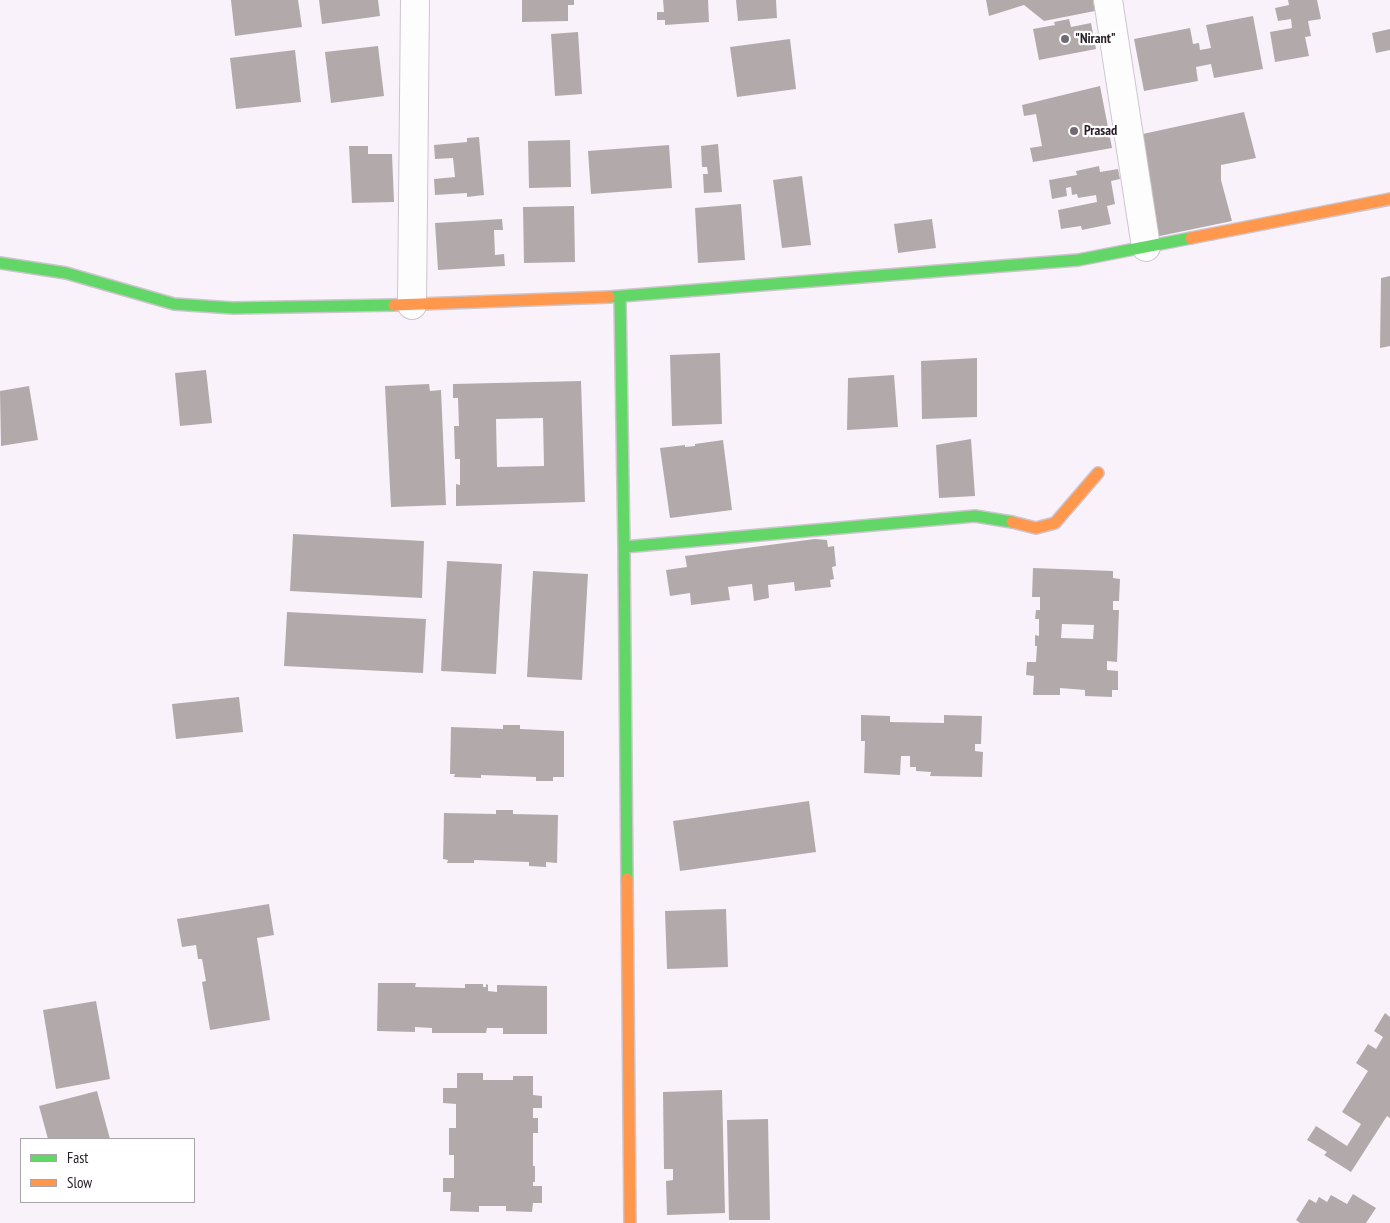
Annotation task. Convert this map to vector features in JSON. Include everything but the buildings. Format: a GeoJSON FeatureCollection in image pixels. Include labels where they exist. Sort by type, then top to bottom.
{"type":"FeatureCollection","features":[{"type":"Feature","properties":{"kind":"street"},"geometry":{"type":"LineString","coordinates":[[412,305],[416,0]]}},
{"type":"Feature","properties":{"kind":"street"},"geometry":{"type":"LineString","coordinates":[[1108,0],[1146,246]]}},
{"type":"Feature","properties":{"kind":"street"},"geometry":{"type":"LineString","coordinates":[[0,262],[66,273],[174,304],[233,308],[412,305],[620,297],[1078,260],[1390,199]]}},
{"type":"Feature","properties":{"kind":"street"},"geometry":{"type":"LineString","coordinates":[[620,297],[630,1223]]}},
{"type":"Feature","properties":{"kind":"street"},"geometry":{"type":"LineString","coordinates":[[624,547],[975,516],[1036,528],[1055,523],[1098,473]]}},
{"type":"Feature","properties":{"kind":"traffic: fast"},"geometry":{"type":"LineString","coordinates":[[609,297],[1078,260],[1191,238]]}},
{"type":"Feature","properties":{"kind":"traffic: fast"},"geometry":{"type":"LineString","coordinates":[[0,263],[66,273],[174,304],[233,308],[394,305]]}},
{"type":"Feature","properties":{"kind":"traffic: fast"},"geometry":{"type":"LineString","coordinates":[[620,297],[627,879]]}},
{"type":"Feature","properties":{"kind":"traffic: fast"},"geometry":{"type":"LineString","coordinates":[[624,547],[975,516],[1012,522]]}},
{"type":"Feature","properties":{"kind":"traffic: slow"},"geometry":{"type":"LineString","coordinates":[[1191,238],[1390,199]]}},
{"type":"Feature","properties":{"kind":"traffic: slow"},"geometry":{"type":"LineString","coordinates":[[394,305],[609,297]]}},
{"type":"Feature","properties":{"kind":"traffic: slow"},"geometry":{"type":"LineString","coordinates":[[1012,522],[1036,528],[1055,523],[1098,473]]}},
{"type":"Feature","properties":{"kind":"traffic: slow"},"geometry":{"type":"LineString","coordinates":[[627,879],[630,1223]]}},
{"type":"Feature","properties":{"kind":"place","name":"\"Nirant\""},"geometry":{"type":"Point","coordinates":[1065,39]}},
{"type":"Feature","properties":{"kind":"place","name":"Prasad"},"geometry":{"type":"Point","coordinates":[1074,131]}}]}
